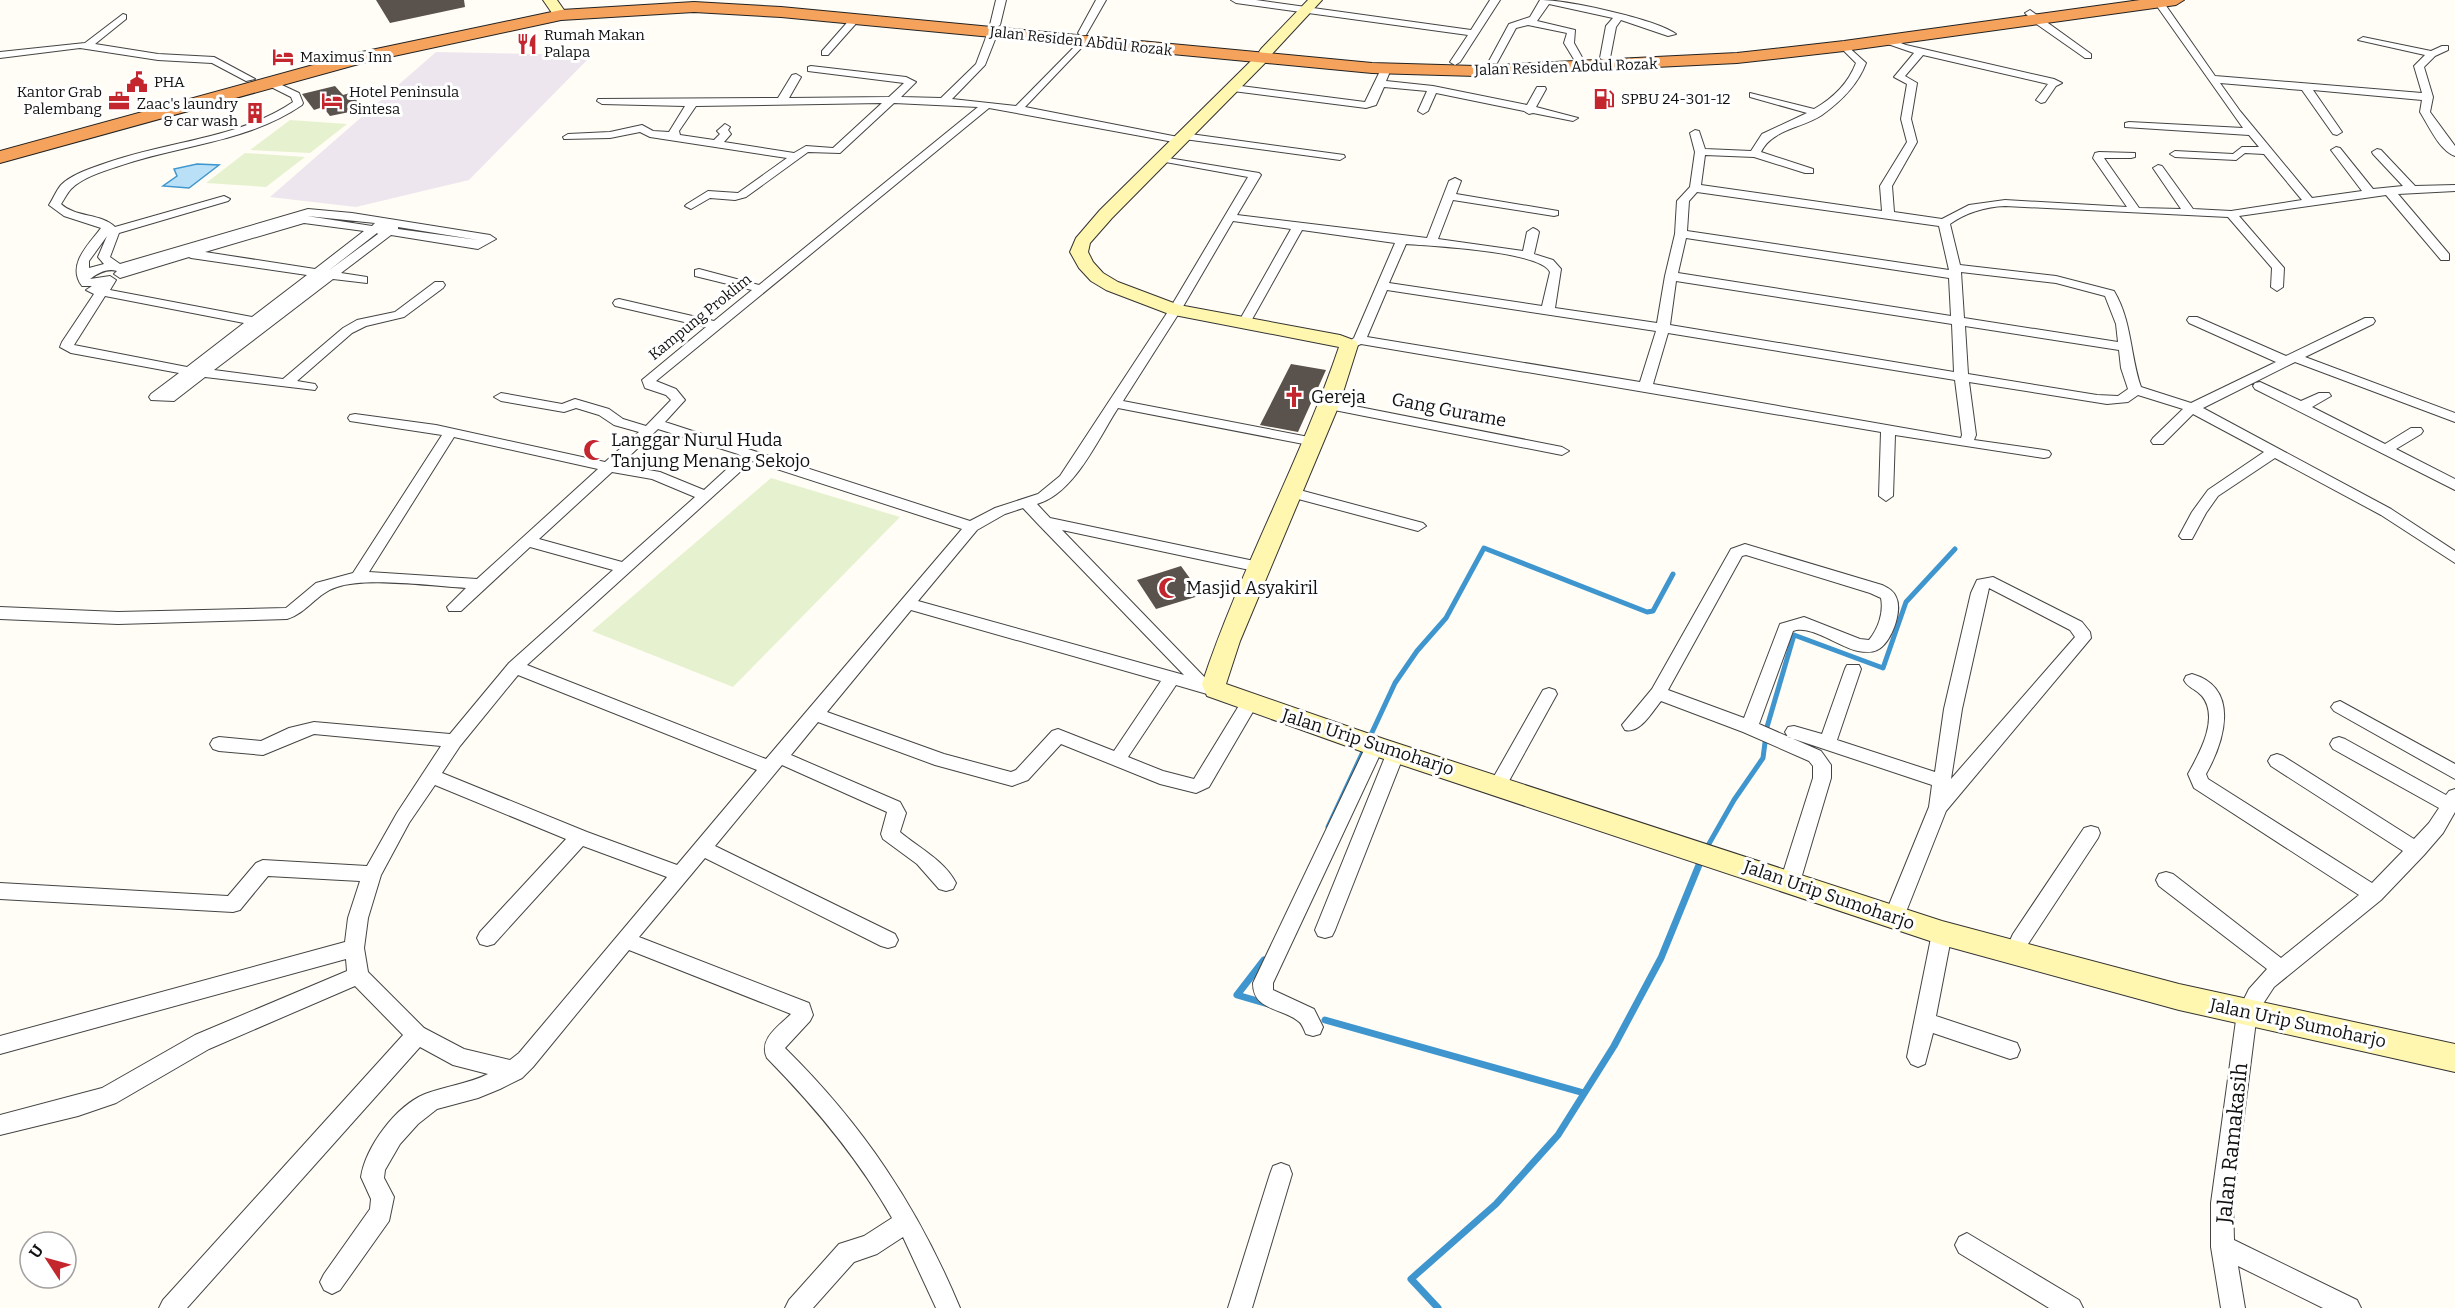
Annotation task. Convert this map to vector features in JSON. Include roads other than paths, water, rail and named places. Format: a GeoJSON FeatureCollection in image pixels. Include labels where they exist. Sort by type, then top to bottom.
{"type":"FeatureCollection","features":[{"type":"Feature","properties":{"kind":"highway","name":"Jalan Residen Abdul Rozak"},"geometry":{"type":"LineString","coordinates":[[0,157],[555,5],[616,9],[694,7],[1084,36],[1263,56],[1384,76],[1737,58],[1885,40],[2116,0]]}},
{"type":"Feature","properties":{"kind":"highway","name":"Jalan Residen Abdul Rozak"},"geometry":{"type":"LineString","coordinates":[[0,149],[250,80],[555,5],[704,1],[789,6],[994,29]]}},
{"type":"Feature","properties":{"kind":"highway","name":"Jalan Residen Abdul Rozak"},"geometry":{"type":"LineString","coordinates":[[1263,56],[1455,62],[1605,58],[1762,49],[2168,1]]}},
{"type":"Feature","properties":{"kind":"street"},"geometry":{"type":"LineString","coordinates":[[944,100],[980,65],[994,29],[1000,0]]}},
{"type":"Feature","properties":{"kind":"street"},"geometry":{"type":"LineString","coordinates":[[1018,110],[1084,36],[1101,0]]}},
{"type":"Feature","properties":{"kind":"street"},"geometry":{"type":"LineString","coordinates":[[1236,0],[1310,5],[1475,33]]}},
{"type":"Feature","properties":{"kind":"street"},"geometry":{"type":"LineString","coordinates":[[1529,22],[1546,0],[1619,16],[1671,34]]}},
{"type":"Feature","properties":{"kind":"street"},"geometry":{"type":"LineString","coordinates":[[1455,62],[1475,33],[1492,1]]}},
{"type":"Feature","properties":{"kind":"street"},"geometry":{"type":"LineString","coordinates":[[2168,1],[2213,79],[2251,132],[2310,203]]}},
{"type":"Feature","properties":{"kind":"street"},"geometry":{"type":"LineString","coordinates":[[1310,5],[1233,88],[1160,158],[1082,242],[1079,252],[1091,271],[1112,286],[1175,310],[1354,343],[1645,387],[1888,431],[2044,454]]}},
{"type":"Feature","properties":{"kind":"street"},"geometry":{"type":"LineString","coordinates":[[1605,58],[1611,26],[1619,16]]}},
{"type":"Feature","properties":{"kind":"street"},"geometry":{"type":"LineString","coordinates":[[2033,16],[2088,56]]}},
{"type":"Feature","properties":{"kind":"street"},"geometry":{"type":"LineString","coordinates":[[87,46],[123,17]]}},
{"type":"Feature","properties":{"kind":"street"},"geometry":{"type":"LineString","coordinates":[[825,53],[855,20]]}},
{"type":"Feature","properties":{"kind":"street"},"geometry":{"type":"LineString","coordinates":[[1494,61],[1512,26],[1529,22],[1563,28],[1572,32],[1569,43],[1578,59]]}},
{"type":"Feature","properties":{"kind":"street"},"geometry":{"type":"LineString","coordinates":[[1885,40],[1921,51],[2056,82],[2041,100]]}},
{"type":"Feature","properties":{"kind":"street"},"geometry":{"type":"LineString","coordinates":[[2362,40],[2432,54]]}},
{"type":"Feature","properties":{"kind":"street"},"geometry":{"type":"LineString","coordinates":[[0,55],[61,46],[87,46],[158,57],[214,60],[250,80]]}},
{"type":"Feature","properties":{"kind":"street"},"geometry":{"type":"LineString","coordinates":[[1755,154],[1766,136],[1818,113],[1843,91],[1860,69],[1861,63],[1844,46]]}},
{"type":"Feature","properties":{"kind":"street"},"geometry":{"type":"LineString","coordinates":[[2445,48],[2432,54],[2419,66],[2419,70],[2427,88],[2428,97],[2424,112],[2455,153]]}},
{"type":"Feature","properties":{"kind":"street"},"geometry":{"type":"LineString","coordinates":[[1888,215],[1886,186],[1905,157],[1912,137],[1906,119],[1912,83],[1899,77],[1921,51]]}},
{"type":"Feature","properties":{"kind":"street"},"geometry":{"type":"LineString","coordinates":[[691,206],[708,194],[735,197],[742,195],[795,156],[811,148],[836,152],[911,82],[902,79],[811,69]]}},
{"type":"Feature","properties":{"kind":"street"},"geometry":{"type":"LineString","coordinates":[[1233,88],[1360,106],[1372,103],[1384,76],[1529,111],[1573,118]]}},
{"type":"Feature","properties":{"kind":"street"},"geometry":{"type":"LineString","coordinates":[[781,102],[795,77]]}},
{"type":"Feature","properties":{"kind":"street"},"geometry":{"type":"LineString","coordinates":[[2213,79],[2428,97]]}},
{"type":"Feature","properties":{"kind":"street"},"geometry":{"type":"LineString","coordinates":[[116,272],[104,254],[113,237],[108,230],[98,220],[58,209],[55,205],[56,198],[78,179],[118,162],[243,130],[285,112],[298,103],[295,95],[269,82]]}},
{"type":"Feature","properties":{"kind":"street"},"geometry":{"type":"LineString","coordinates":[[2300,86],[2306,88],[2337,132]]}},
{"type":"Feature","properties":{"kind":"street"},"geometry":{"type":"LineString","coordinates":[[1423,111],[1433,89]]}},
{"type":"Feature","properties":{"kind":"street"},"geometry":{"type":"LineString","coordinates":[[1529,111],[1540,89]]}},
{"type":"Feature","properties":{"kind":"street"},"geometry":{"type":"LineString","coordinates":[[1754,95],[1818,113]]}},
{"type":"Feature","properties":{"kind":"street"},"geometry":{"type":"LineString","coordinates":[[602,101],[691,105],[944,100],[987,105],[1181,138],[1340,157]]}},
{"type":"Feature","properties":{"kind":"street"},"geometry":{"type":"LineString","coordinates":[[675,136],[674,131],[691,105]]}},
{"type":"Feature","properties":{"kind":"street","name":"Kampung Proklim"},"geometry":{"type":"LineString","coordinates":[[455,607],[652,427],[678,400],[677,396],[671,392],[650,385],[649,380],[987,105]]}},
{"type":"Feature","properties":{"kind":"street"},"geometry":{"type":"LineString","coordinates":[[2129,125],[2251,132]]}},
{"type":"Feature","properties":{"kind":"street"},"geometry":{"type":"LineString","coordinates":[[716,144],[726,134],[722,131],[725,127]]}},
{"type":"Feature","properties":{"kind":"street"},"geometry":{"type":"LineString","coordinates":[[567,137],[610,135],[641,128],[648,134],[675,136],[795,156]]}},
{"type":"Feature","properties":{"kind":"street"},"geometry":{"type":"LineString","coordinates":[[1645,387],[1663,328],[1671,276],[1681,234],[1684,198],[1695,188],[1700,152],[1695,133]]}},
{"type":"Feature","properties":{"kind":"street"},"geometry":{"type":"LineString","coordinates":[[2175,154],[2236,157],[2242,150],[2267,151]]}},
{"type":"Feature","properties":{"kind":"street"},"geometry":{"type":"LineString","coordinates":[[2336,150],[2370,193]]}},
{"type":"Feature","properties":{"kind":"street"},"geometry":{"type":"LineString","coordinates":[[1700,152],[1755,154],[1809,171]]}},
{"type":"Feature","properties":{"kind":"street"},"geometry":{"type":"LineString","coordinates":[[2377,152],[2412,189]]}},
{"type":"Feature","properties":{"kind":"street"},"geometry":{"type":"LineString","coordinates":[[2131,155],[2104,153],[2097,157],[2136,211]]}},
{"type":"Feature","properties":{"kind":"street"},"geometry":{"type":"LineString","coordinates":[[332,1282],[381,1213],[383,1197],[374,1184],[373,1167],[379,1156],[415,1111],[432,1101],[492,1084],[514,1071],[533,1053],[624,940],[972,527],[1000,511],[1040,500],[1052,493],[1065,479],[1175,310],[1255,175],[1160,158]]}},
{"type":"Feature","properties":{"kind":"street"},"geometry":{"type":"LineString","coordinates":[[2158,168],[2190,213]]}},
{"type":"Feature","properties":{"kind":"street"},"geometry":{"type":"LineString","coordinates":[[1431,242],[1455,181]]}},
{"type":"Feature","properties":{"kind":"street"},"geometry":{"type":"LineString","coordinates":[[1695,188],[1944,223],[1960,212],[1997,203],[2231,214],[2370,193],[2455,188]]}},
{"type":"Feature","properties":{"kind":"street"},"geometry":{"type":"LineString","coordinates":[[2390,192],[2445,257]]}},
{"type":"Feature","properties":{"kind":"street"},"geometry":{"type":"LineString","coordinates":[[1449,196],[1554,213]]}},
{"type":"Feature","properties":{"kind":"street"},"geometry":{"type":"LineString","coordinates":[[91,289],[83,261],[108,230],[224,199]]}},
{"type":"Feature","properties":{"kind":"street"},"geometry":{"type":"LineString","coordinates":[[2231,214],[2278,268],[2277,287]]}},
{"type":"Feature","properties":{"kind":"street"},"geometry":{"type":"LineString","coordinates":[[91,289],[116,272],[306,216],[491,238],[478,245],[387,226],[319,272],[253,321],[195,372]]}},
{"type":"Feature","properties":{"kind":"street"},"geometry":{"type":"LineString","coordinates":[[1229,218],[1528,255],[1550,262],[1555,268],[1548,310]]}},
{"type":"Feature","properties":{"kind":"street"},"geometry":{"type":"LineString","coordinates":[[1944,223],[1955,272],[1961,376],[1969,435],[1965,443]]}},
{"type":"Feature","properties":{"kind":"street"},"geometry":{"type":"LineString","coordinates":[[195,372],[333,274],[387,226]]}},
{"type":"Feature","properties":{"kind":"street"},"geometry":{"type":"LineString","coordinates":[[1244,323],[1298,226]]}},
{"type":"Feature","properties":{"kind":"street"},"geometry":{"type":"LineString","coordinates":[[251,231],[186,253],[116,272],[94,270],[91,289],[67,347],[71,350],[195,372],[309,387]]}},
{"type":"Feature","properties":{"kind":"street"},"geometry":{"type":"LineString","coordinates":[[1528,255],[1533,232]]}},
{"type":"Feature","properties":{"kind":"street"},"geometry":{"type":"LineString","coordinates":[[1382,286],[1548,310],[2104,399],[2128,398],[2134,389],[2128,368],[2122,324],[2110,294],[2104,291],[2060,281],[1955,272],[1681,234]]}},
{"type":"Feature","properties":{"kind":"street"},"geometry":{"type":"LineString","coordinates":[[1211,689],[1228,641],[1354,343],[1402,240]]}},
{"type":"Feature","properties":{"kind":"street"},"geometry":{"type":"LineString","coordinates":[[186,253],[363,280]]}},
{"type":"Feature","properties":{"kind":"street"},"geometry":{"type":"LineString","coordinates":[[699,273],[761,289]]}},
{"type":"Feature","properties":{"kind":"street"},"geometry":{"type":"LineString","coordinates":[[1671,276],[2126,347]]}},
{"type":"Feature","properties":{"kind":"street"},"geometry":{"type":"LineString","coordinates":[[286,384],[340,337],[366,322],[393,317],[439,285]]}},
{"type":"Feature","properties":{"kind":"street"},"geometry":{"type":"LineString","coordinates":[[91,289],[253,321]]}},
{"type":"Feature","properties":{"kind":"street"},"geometry":{"type":"LineString","coordinates":[[619,303],[715,325]]}},
{"type":"Feature","properties":{"kind":"street"},"geometry":{"type":"LineString","coordinates":[[2193,320],[2291,360],[2455,418]]}},
{"type":"Feature","properties":{"kind":"street"},"geometry":{"type":"LineString","coordinates":[[2158,441],[2192,408],[2369,321]]}},
{"type":"Feature","properties":{"kind":"street"},"geometry":{"type":"LineString","coordinates":[[2260,386],[2455,486]]}},
{"type":"Feature","properties":{"kind":"street"},"geometry":{"type":"LineString","coordinates":[[2134,389],[2192,408],[2386,512],[2452,553]]}},
{"type":"Feature","properties":{"kind":"street"},"geometry":{"type":"LineString","coordinates":[[2300,406],[2324,396]]}},
{"type":"Feature","properties":{"kind":"street"},"geometry":{"type":"LineString","coordinates":[[501,397],[564,408],[575,403],[604,412],[617,422],[652,427],[743,451],[750,456],[972,527]]}},
{"type":"Feature","properties":{"kind":"street"},"geometry":{"type":"LineString","coordinates":[[1113,403],[1314,442]]}},
{"type":"Feature","properties":{"kind":"street","name":"Gang Gurame"},"geometry":{"type":"LineString","coordinates":[[1329,405],[1562,451]]}},
{"type":"Feature","properties":{"kind":"street"},"geometry":{"type":"LineString","coordinates":[[355,418],[436,429],[607,467],[655,475],[706,496]]}},
{"type":"Feature","properties":{"kind":"street"},"geometry":{"type":"LineString","coordinates":[[1886,496],[1888,431]]}},
{"type":"Feature","properties":{"kind":"street"},"geometry":{"type":"LineString","coordinates":[[2384,450],[2416,431]]}},
{"type":"Feature","properties":{"kind":"street"},"geometry":{"type":"LineString","coordinates":[[358,578],[450,433]]}},
{"type":"Feature","properties":{"kind":"street"},"geometry":{"type":"LineString","coordinates":[[2187,536],[2199,512],[2213,494],[2274,452]]}},
{"type":"Feature","properties":{"kind":"street"},"geometry":{"type":"LineString","coordinates":[[514,1071],[460,1058],[417,1035],[358,976],[354,948],[358,918],[372,874],[403,818],[454,741],[515,667],[750,456]]}},
{"type":"Feature","properties":{"kind":"street"},"geometry":{"type":"LineString","coordinates":[[1292,493],[1418,526]]}},
{"type":"Feature","properties":{"kind":"street"},"geometry":{"type":"LineString","coordinates":[[1026,502],[1042,521],[1211,689]]}},
{"type":"Feature","properties":{"kind":"street"},"geometry":{"type":"LineString","coordinates":[[1042,521],[1259,567]]}},
{"type":"Feature","properties":{"kind":"street"},"geometry":{"type":"LineString","coordinates":[[527,541],[624,568]]}},
{"type":"Feature","properties":{"kind":"street"},"geometry":{"type":"LineString","coordinates":[[1631,725],[1658,693],[1736,553],[1741,550],[1756,551],[1871,587],[1887,596],[1890,605],[1882,637],[1872,646],[1858,645],[1804,623],[1786,628],[1754,729]]}},
{"type":"Feature","properties":{"kind":"street"},"geometry":{"type":"LineString","coordinates":[[0,613],[118,618],[287,613],[298,608],[310,596],[330,583],[358,578],[480,584]]}},
{"type":"Feature","properties":{"kind":"street"},"geometry":{"type":"LineString","coordinates":[[1894,917],[1938,807],[1953,709],[1979,593],[1983,584],[1989,582],[2002,586],[2080,629],[2084,635],[2081,643],[1938,807]]}},
{"type":"Feature","properties":{"kind":"street"},"geometry":{"type":"LineString","coordinates":[[908,604],[1211,689]]}},
{"type":"Feature","properties":{"kind":"street"},"geometry":{"type":"LineString","coordinates":[[515,667],[774,762],[820,773],[894,807],[897,813],[890,834],[924,859],[946,883]]}},
{"type":"Feature","properties":{"kind":"street"},"geometry":{"type":"LineString","coordinates":[[1827,744],[1853,669]]}},
{"type":"Feature","properties":{"kind":"street"},"geometry":{"type":"LineString","coordinates":[[1117,760],[1172,678]]}},
{"type":"Feature","properties":{"kind":"street"},"geometry":{"type":"LineString","coordinates":[[2192,680],[2208,692],[2217,722],[2214,738],[2197,774],[2200,783],[2374,894]]}},
{"type":"Feature","properties":{"kind":"street","name":"Jalan Urip Sumoharjo"},"geometry":{"type":"LineString","coordinates":[[1211,689],[1942,933],[2087,974],[2247,1013],[2455,1058]]}},
{"type":"Feature","properties":{"kind":"street"},"geometry":{"type":"LineString","coordinates":[[1658,693],[1754,729],[1827,744],[1942,781]]}},
{"type":"Feature","properties":{"kind":"street"},"geometry":{"type":"LineString","coordinates":[[1498,785],[1549,694]]}},
{"type":"Feature","properties":{"kind":"street"},"geometry":{"type":"LineString","coordinates":[[815,714],[941,760],[1012,779],[1022,776],[1056,736],[1172,781],[1196,786],[1200,784],[1249,703]]}},
{"type":"Feature","properties":{"kind":"street"},"geometry":{"type":"LineString","coordinates":[[2340,707],[2455,772]]}},
{"type":"Feature","properties":{"kind":"street"},"geometry":{"type":"LineString","coordinates":[[219,744],[263,748],[295,733],[314,728],[454,741]]}},
{"type":"Feature","properties":{"kind":"street"},"geometry":{"type":"LineString","coordinates":[[1788,737],[1820,760],[1823,770],[1790,882]]}},
{"type":"Feature","properties":{"kind":"street"},"geometry":{"type":"LineString","coordinates":[[2247,1013],[2256,995],[2280,968],[2374,894],[2417,850],[2453,801],[2339,744]]}},
{"type":"Feature","properties":{"kind":"street"},"geometry":{"type":"LineString","coordinates":[[1325,930],[1374,745]]}},
{"type":"Feature","properties":{"kind":"street"},"geometry":{"type":"LineString","coordinates":[[1313,1028],[1307,1015],[1266,996],[1263,983],[1374,745]]}},
{"type":"Feature","properties":{"kind":"street"},"geometry":{"type":"LineString","coordinates":[[2277,761],[2417,850]]}},
{"type":"Feature","properties":{"kind":"street"},"geometry":{"type":"LineString","coordinates":[[432,776],[580,837],[680,874]]}},
{"type":"Feature","properties":{"kind":"street"},"geometry":{"type":"LineString","coordinates":[[2014,954],[2020,940],[2091,834]]}},
{"type":"Feature","properties":{"kind":"street"},"geometry":{"type":"LineString","coordinates":[[487,938],[580,837]]}},
{"type":"Feature","properties":{"kind":"street"},"geometry":{"type":"LineString","coordinates":[[701,848],[888,940]]}},
{"type":"Feature","properties":{"kind":"street"},"geometry":{"type":"LineString","coordinates":[[0,891],[233,904],[260,870],[268,867],[372,874]]}},
{"type":"Feature","properties":{"kind":"street"},"geometry":{"type":"LineString","coordinates":[[2166,880],[2280,968]]}},
{"type":"Feature","properties":{"kind":"street"},"geometry":{"type":"LineString","coordinates":[[1918,1057],[1942,933]]}},
{"type":"Feature","properties":{"kind":"street"},"geometry":{"type":"LineString","coordinates":[[624,940],[802,1009],[803,1015],[773,1049],[814,1092],[858,1145],[906,1222],[948,1308]]}},
{"type":"Feature","properties":{"kind":"street"},"geometry":{"type":"LineString","coordinates":[[0,1045],[354,948]]}},
{"type":"Feature","properties":{"kind":"street"},"geometry":{"type":"LineString","coordinates":[[0,1125],[121,1091],[194,1046],[358,976]]}},
{"type":"Feature","properties":{"kind":"street","name":"Jalan Ramakasih"},"geometry":{"type":"LineString","coordinates":[[2233,1308],[2223,1246],[2222,1203],[2247,1013]]}},
{"type":"Feature","properties":{"kind":"street"},"geometry":{"type":"LineString","coordinates":[[1925,1021],[2010,1050]]}},
{"type":"Feature","properties":{"kind":"street"},"geometry":{"type":"LineString","coordinates":[[171,1308],[417,1035]]}},
{"type":"Feature","properties":{"kind":"street"},"geometry":{"type":"LineString","coordinates":[[1240,1308],[1281,1174]]}},
{"type":"Feature","properties":{"kind":"street"},"geometry":{"type":"LineString","coordinates":[[797,1308],[847,1252],[869,1246],[906,1222]]}},
{"type":"Feature","properties":{"kind":"street"},"geometry":{"type":"LineString","coordinates":[[1967,1245],[2071,1308]]}},
{"type":"Feature","properties":{"kind":"street"},"geometry":{"type":"LineString","coordinates":[[2223,1246],[2349,1308]]}},
{"type":"Feature","properties":{"kind":"water"},"geometry":{"type":"Polygon","coordinates":[[[197,164],[219,165],[189,188],[163,186],[177,176],[174,169],[197,164]]]}},
{"type":"Feature","properties":{"kind":"waterway"},"geometry":{"type":"LineString","coordinates":[[1328,827],[1395,683],[1417,651],[1446,618],[1484,548],[1647,612],[1653,611],[1673,574]]}},
{"type":"Feature","properties":{"kind":"waterway"},"geometry":{"type":"LineString","coordinates":[[1706,849],[1734,800],[1763,758],[1767,727],[1794,635],[1883,668],[1906,602],[1955,549]]}},
{"type":"Feature","properties":{"kind":"waterway"},"geometry":{"type":"LineString","coordinates":[[1438,1308],[1411,1279],[1496,1204],[1558,1135],[1614,1046],[1661,958],[1701,860]]}},
{"type":"Feature","properties":{"kind":"waterway"},"geometry":{"type":"LineString","coordinates":[[1264,960],[1237,995],[1268,1004]]}},
{"type":"Feature","properties":{"kind":"waterway"},"geometry":{"type":"LineString","coordinates":[[1325,1020],[1584,1093]]}},
{"type":"Feature","properties":{"kind":"place","name":"Rumah Makan Palapa"},"geometry":{"type":"Point","coordinates":[527,44]}},
{"type":"Feature","properties":{"kind":"place","name":"Maximus Inn"},"geometry":{"type":"Point","coordinates":[283,57]}},
{"type":"Feature","properties":{"kind":"place","name":"PHA"},"geometry":{"type":"Point","coordinates":[137,82]}},
{"type":"Feature","properties":{"kind":"place","name":"SPBU 24-301-12"},"geometry":{"type":"Point","coordinates":[1604,99]}},
{"type":"Feature","properties":{"kind":"place","name":"Kantor Grab Palembang"},"geometry":{"type":"Point","coordinates":[119,101]}},
{"type":"Feature","properties":{"kind":"place","name":"Hotel Peninsula Sintesa"},"geometry":{"type":"Point","coordinates":[332,101]}},
{"type":"Feature","properties":{"kind":"place","name":"Zaac's laundry & car wash"},"geometry":{"type":"Point","coordinates":[255,113]}},
{"type":"Feature","properties":{"kind":"place","name":"Gereja"},"geometry":{"type":"Point","coordinates":[1294,397]}},
{"type":"Feature","properties":{"kind":"place","name":"Langgar Nurul Huda Tanjung Menang Sekojo"},"geometry":{"type":"Point","coordinates":[594,450]}},
{"type":"Feature","properties":{"kind":"place","name":"Masjid Asyakiril"},"geometry":{"type":"Point","coordinates":[1169,588]}}]}
